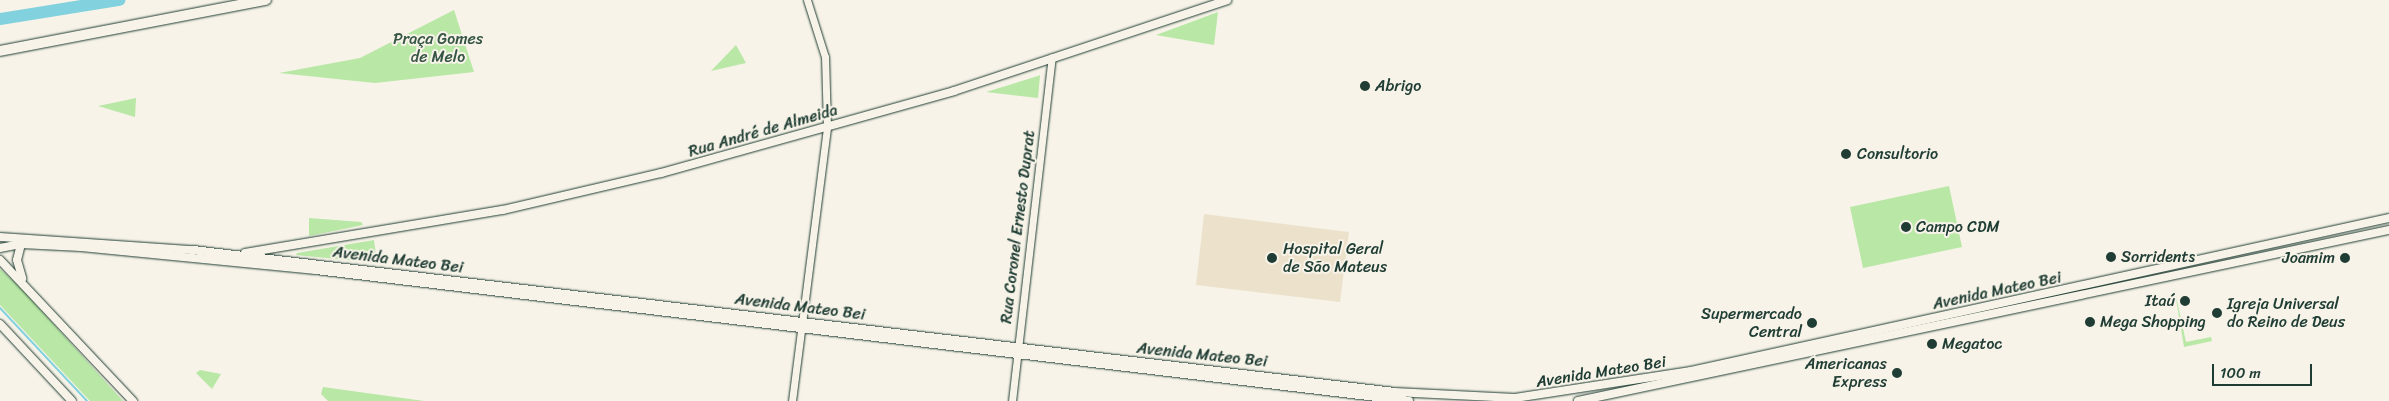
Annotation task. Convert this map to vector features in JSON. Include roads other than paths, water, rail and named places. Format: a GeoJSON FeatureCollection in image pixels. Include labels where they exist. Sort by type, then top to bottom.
{"type":"FeatureCollection","features":[{"type":"Feature","properties":{"kind":"highway"},"geometry":{"type":"LineString","coordinates":[[0,51],[266,0]]}},
{"type":"Feature","properties":{"kind":"main road","name":"Rua André de Almeida"},"geometry":{"type":"LineString","coordinates":[[234,255],[503,210],[661,173],[954,91],[1227,0]]}},
{"type":"Feature","properties":{"kind":"main road","name":"Avenida Mateo Bei"},"geometry":{"type":"LineString","coordinates":[[0,237],[76,239],[234,255],[275,263],[801,329],[1394,392],[1471,398],[1534,397],[1691,371],[2389,218]]}},
{"type":"Feature","properties":{"kind":"main road","name":"Avenida Mateo Bei"},"geometry":{"type":"LineString","coordinates":[[1578,401],[2389,230]]}},
{"type":"Feature","properties":{"kind":"main road","name":"Avenida Mateo Bei"},"geometry":{"type":"LineString","coordinates":[[0,248],[21,244],[275,263],[802,320],[1017,352],[1409,401]]}},
{"type":"Feature","properties":{"kind":"main road"},"geometry":{"type":"LineString","coordinates":[[21,244],[17,260],[22,280]]}},
{"type":"Feature","properties":{"kind":"main road","name":"Rua André de Almeida"},"geometry":{"type":"LineString","coordinates":[[275,263],[295,246]]}},
{"type":"Feature","properties":{"kind":"main road"},"geometry":{"type":"LineString","coordinates":[[0,260],[22,280],[133,401]]}},
{"type":"Feature","properties":{"kind":"main road"},"geometry":{"type":"LineString","coordinates":[[0,324],[72,401]]}},
{"type":"Feature","properties":{"kind":"street"},"geometry":{"type":"LineString","coordinates":[[792,401],[827,127],[825,57],[807,0]]}},
{"type":"Feature","properties":{"kind":"street","name":"Rua Coronel Ernesto Duprat"},"geometry":{"type":"LineString","coordinates":[[1012,401],[1052,57]]}},
{"type":"Feature","properties":{"kind":"waterway"},"geometry":{"type":"LineString","coordinates":[[0,19],[119,0]]}},
{"type":"Feature","properties":{"kind":"waterway"},"geometry":{"type":"LineString","coordinates":[[0,308],[87,401]]}},
{"type":"Feature","properties":{"kind":"place","name":"Abrigo"},"geometry":{"type":"Point","coordinates":[1365,86]}},
{"type":"Feature","properties":{"kind":"place","name":"Consultorio"},"geometry":{"type":"Point","coordinates":[1846,154]}},
{"type":"Feature","properties":{"kind":"place","name":"Campo CDM"},"geometry":{"type":"Point","coordinates":[1906,227]}},
{"type":"Feature","properties":{"kind":"place","name":"Sorridents"},"geometry":{"type":"Point","coordinates":[2111,257]}},
{"type":"Feature","properties":{"kind":"place","name":"Hospital Geral de São Mateus"},"geometry":{"type":"Point","coordinates":[1272,258]}},
{"type":"Feature","properties":{"kind":"place","name":"Joamim"},"geometry":{"type":"Point","coordinates":[2345,258]}},
{"type":"Feature","properties":{"kind":"place","name":"Itaú"},"geometry":{"type":"Point","coordinates":[2185,301]}},
{"type":"Feature","properties":{"kind":"place","name":"Igreja Universal do Reino de Deus"},"geometry":{"type":"Point","coordinates":[2217,313]}},
{"type":"Feature","properties":{"kind":"place","name":"Mega Shopping"},"geometry":{"type":"Point","coordinates":[2090,322]}},
{"type":"Feature","properties":{"kind":"place","name":"Supermercado Central"},"geometry":{"type":"Point","coordinates":[1812,323]}},
{"type":"Feature","properties":{"kind":"place","name":"Megatoc"},"geometry":{"type":"Point","coordinates":[1932,344]}},
{"type":"Feature","properties":{"kind":"place","name":"Americanas Express"},"geometry":{"type":"Point","coordinates":[1897,373]}},
{"type":"Feature","properties":{"kind":"park label","name":"Praça Gomes de Melo"},"geometry":{"type":"Point","coordinates":[438,48]}}]}
